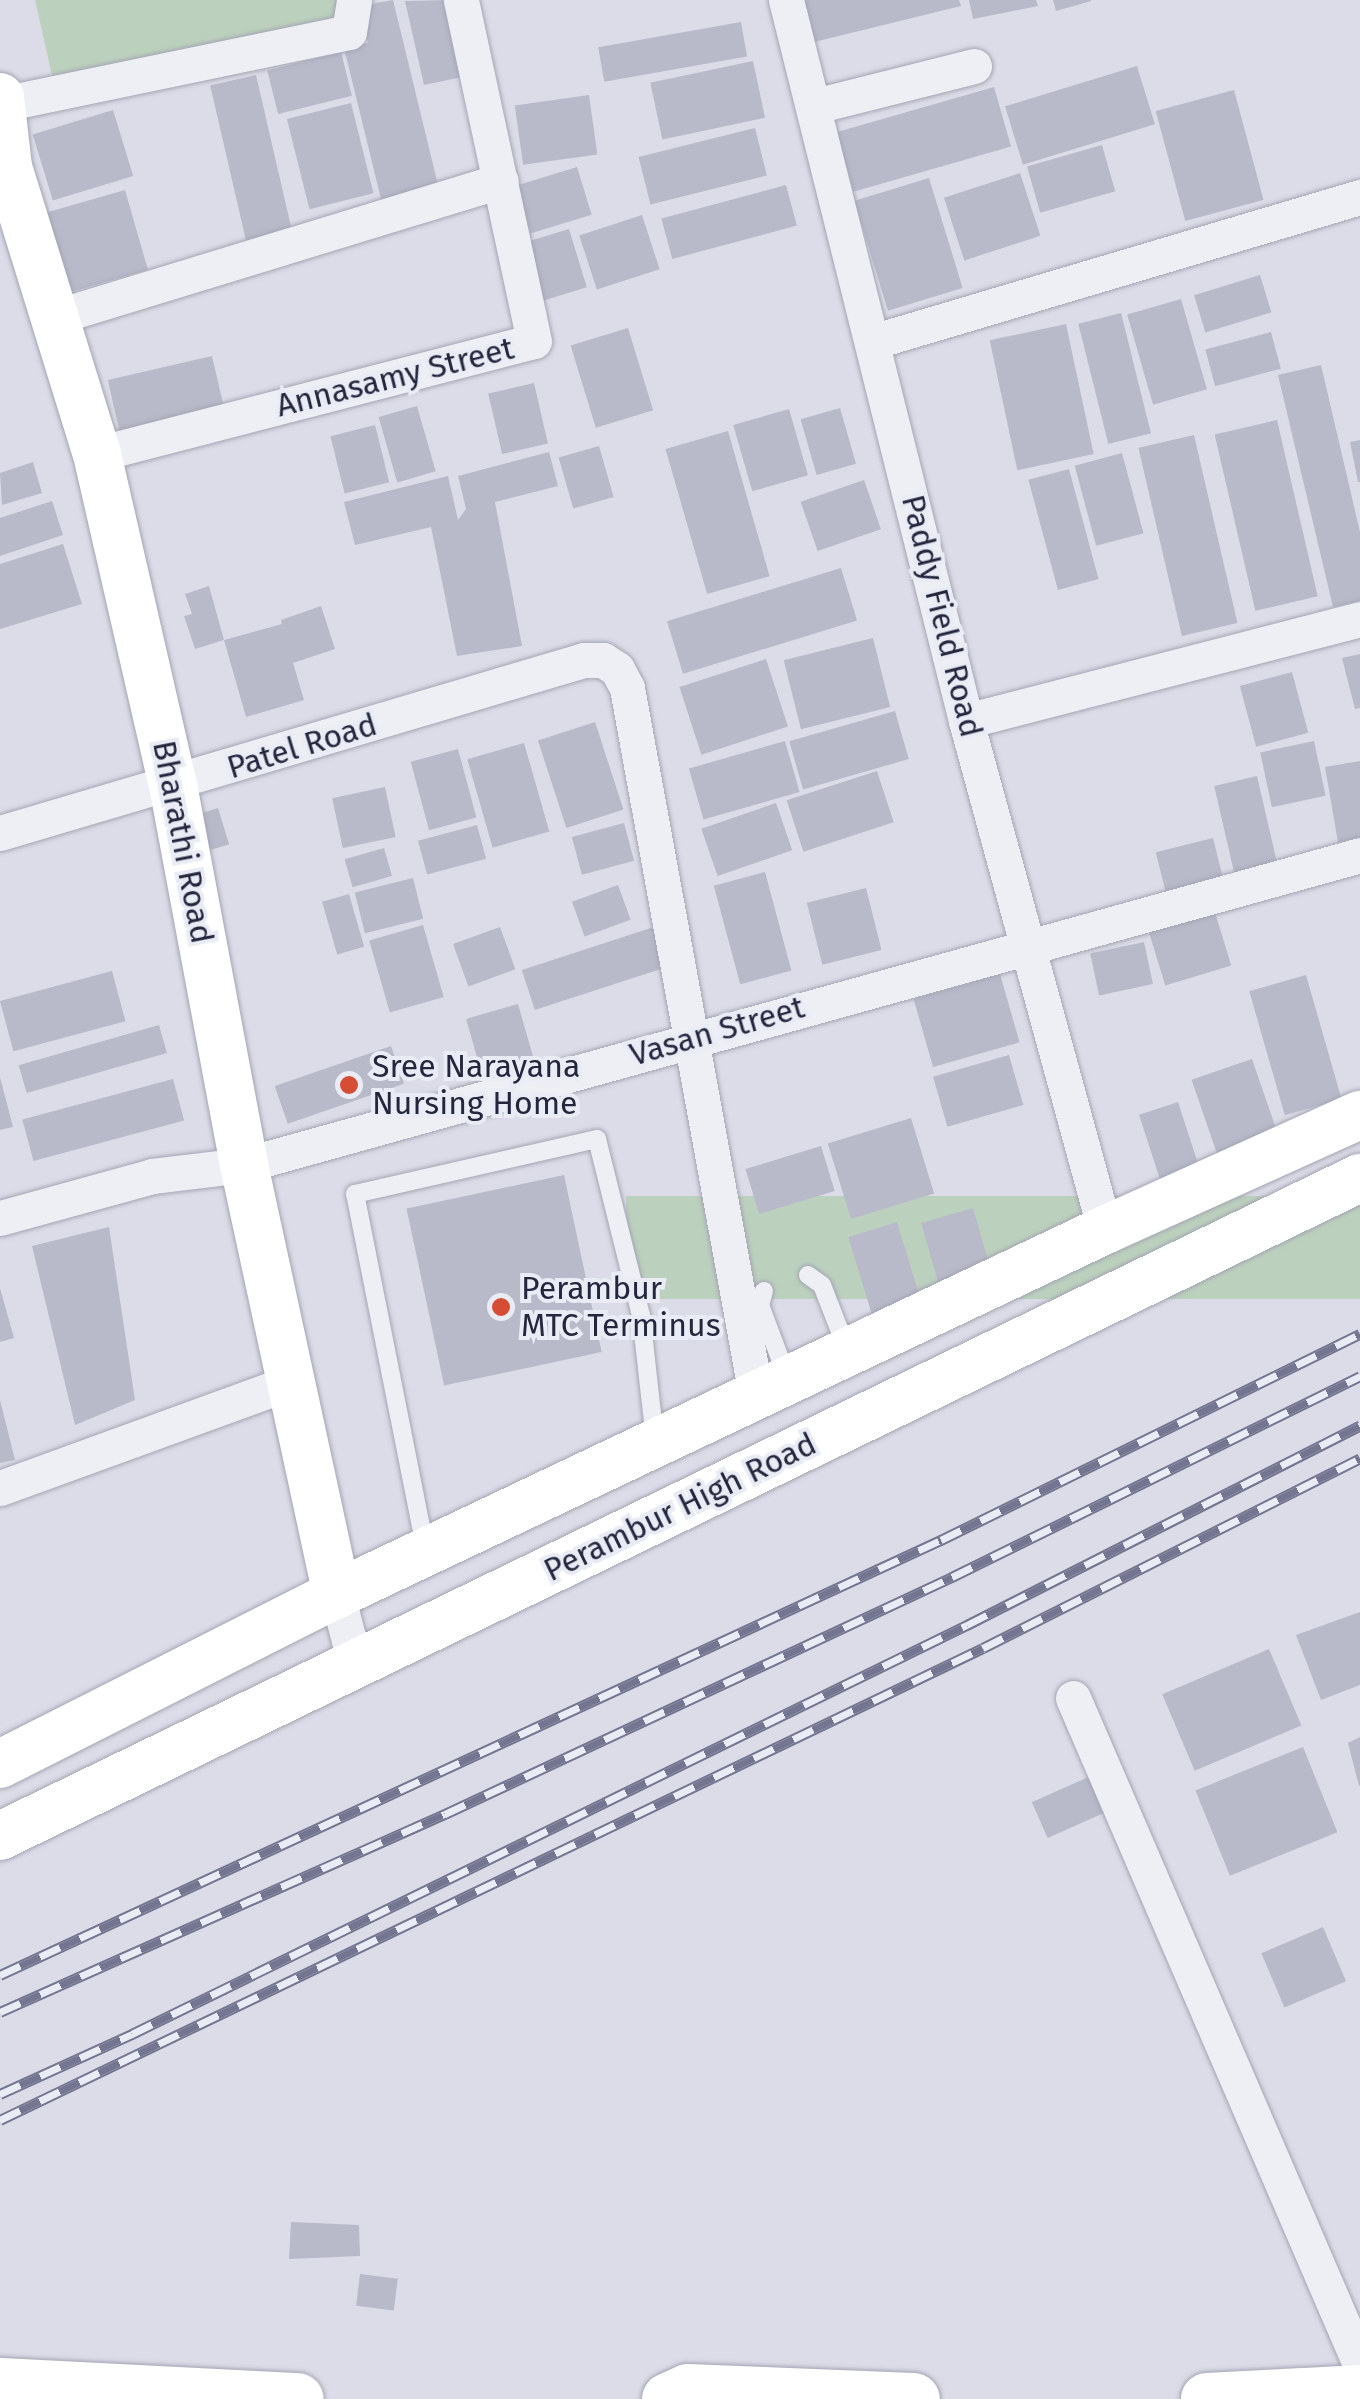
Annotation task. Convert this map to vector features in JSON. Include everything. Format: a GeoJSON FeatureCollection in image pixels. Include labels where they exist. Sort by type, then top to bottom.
{"type":"FeatureCollection","features":[{"type":"Feature","properties":{"kind":"main road","name":"Bharathi Road"},"geometry":{"type":"LineString","coordinates":[[1,101],[4,169],[97,454],[173,785],[244,1165],[337,1594]]}},
{"type":"Feature","properties":{"kind":"main road"},"geometry":{"type":"LineString","coordinates":[[0,1764],[337,1594],[1105,1230],[1360,1114]]}},
{"type":"Feature","properties":{"kind":"main road","name":"Perambur High Road"},"geometry":{"type":"LineString","coordinates":[[0,1836],[1360,1178]]}},
{"type":"Feature","properties":{"kind":"main road"},"geometry":{"type":"LineString","coordinates":[[0,2384],[298,2399]]}},
{"type":"Feature","properties":{"kind":"main road"},"geometry":{"type":"LineString","coordinates":[[668,2399],[688,2390],[914,2399]]}},
{"type":"Feature","properties":{"kind":"main road"},"geometry":{"type":"LineString","coordinates":[[1207,2399],[1360,2390]]}},
{"type":"Feature","properties":{"kind":"street"},"geometry":{"type":"LineString","coordinates":[[1,101],[349,32],[354,0]]}},
{"type":"Feature","properties":{"kind":"street"},"geometry":{"type":"LineString","coordinates":[[54,317],[502,181],[460,0]]}},
{"type":"Feature","properties":{"kind":"street","name":"Paddy Field Road"},"geometry":{"type":"LineString","coordinates":[[786,0],[875,342],[966,721],[1105,1230]]}},
{"type":"Feature","properties":{"kind":"street"},"geometry":{"type":"LineString","coordinates":[[814,106],[974,66]]}},
{"type":"Feature","properties":{"kind":"street","name":"Annasamy Street"},"geometry":{"type":"LineString","coordinates":[[97,454],[534,341],[502,181]]}},
{"type":"Feature","properties":{"kind":"street"},"geometry":{"type":"LineString","coordinates":[[875,342],[1360,198]]}},
{"type":"Feature","properties":{"kind":"street"},"geometry":{"type":"LineString","coordinates":[[966,721],[1360,619]]}},
{"type":"Feature","properties":{"kind":"street","name":"Patel Road"},"geometry":{"type":"LineString","coordinates":[[0,833],[173,785],[584,660],[603,660],[618,669],[627,688],[692,1038]]}},
{"type":"Feature","properties":{"kind":"street","name":"Vasan Street"},"geometry":{"type":"LineString","coordinates":[[0,1218],[152,1176],[244,1165],[1360,855]]}},
{"type":"Feature","properties":{"kind":"street"},"geometry":{"type":"LineString","coordinates":[[692,1038],[772,1388]]}},
{"type":"Feature","properties":{"kind":"street"},"geometry":{"type":"LineString","coordinates":[[0,1488],[291,1382]]}},
{"type":"Feature","properties":{"kind":"street"},"geometry":{"type":"LineString","coordinates":[[337,1594],[356,1664]]}},
{"type":"Feature","properties":{"kind":"street"},"geometry":{"type":"LineString","coordinates":[[1072,1698],[1360,2364]]}},
{"type":"Feature","properties":{"kind":"lane"},"geometry":{"type":"LineString","coordinates":[[426,1552],[355,1194],[597,1139],[641,1315],[656,1444]]}},
{"type":"Feature","properties":{"kind":"lane"},"geometry":{"type":"LineString","coordinates":[[808,1275],[822,1285],[848,1352]]}},
{"type":"Feature","properties":{"kind":"lane"},"geometry":{"type":"LineString","coordinates":[[764,1290],[760,1305],[772,1388]]}},
{"type":"Feature","properties":{"kind":"green space"},"geometry":{"type":"Polygon","coordinates":[[[35,0],[346,0],[351,24],[58,102],[35,0]]]}},
{"type":"Feature","properties":{"kind":"green space"},"geometry":{"type":"Polygon","coordinates":[[[626,1196],[1360,1196],[1360,1299],[626,1299],[626,1196]]]}},
{"type":"Feature","properties":{"kind":"building"},"geometry":{"type":"Polygon","coordinates":[[[393,0],[439,189],[382,203],[344,48],[368,43],[360,6],[393,0]]]}},
{"type":"Feature","properties":{"kind":"building"},"geometry":{"type":"Polygon","coordinates":[[[454,0],[472,75],[424,85],[405,1],[454,0]]]}},
{"type":"Feature","properties":{"kind":"building"},"geometry":{"type":"Polygon","coordinates":[[[800,0],[959,0],[961,6],[810,43],[800,0]]]}},
{"type":"Feature","properties":{"kind":"building"},"geometry":{"type":"Polygon","coordinates":[[[969,0],[1036,0],[1038,6],[973,19],[969,0]]]}},
{"type":"Feature","properties":{"kind":"building"},"geometry":{"type":"Polygon","coordinates":[[[1053,0],[1091,0],[1091,1],[1056,11],[1053,0]]]}},
{"type":"Feature","properties":{"kind":"building"},"geometry":{"type":"Polygon","coordinates":[[[741,22],[747,56],[604,82],[598,47],[741,22]]]}},
{"type":"Feature","properties":{"kind":"building"},"geometry":{"type":"Polygon","coordinates":[[[341,52],[352,96],[278,114],[267,70],[341,52]]]}},
{"type":"Feature","properties":{"kind":"building"},"geometry":{"type":"Polygon","coordinates":[[[753,61],[765,118],[662,140],[650,83],[753,61]]]}},
{"type":"Feature","properties":{"kind":"building"},"geometry":{"type":"Polygon","coordinates":[[[1137,66],[1155,124],[1023,165],[1005,106],[1137,66]]]}},
{"type":"Feature","properties":{"kind":"building"},"geometry":{"type":"Polygon","coordinates":[[[256,75],[292,230],[246,240],[210,86],[256,75]]]}},
{"type":"Feature","properties":{"kind":"building"},"geometry":{"type":"Polygon","coordinates":[[[994,87],[1011,147],[853,192],[836,132],[994,87]]]}},
{"type":"Feature","properties":{"kind":"building"},"geometry":{"type":"Polygon","coordinates":[[[1234,90],[1264,200],[1185,221],[1156,111],[1234,90]]]}},
{"type":"Feature","properties":{"kind":"building"},"geometry":{"type":"Polygon","coordinates":[[[589,95],[597,154],[523,165],[515,105],[589,95]]]}},
{"type":"Feature","properties":{"kind":"building"},"geometry":{"type":"Polygon","coordinates":[[[351,103],[373,193],[309,209],[287,119],[351,103]]]}},
{"type":"Feature","properties":{"kind":"building"},"geometry":{"type":"Polygon","coordinates":[[[113,110],[133,176],[53,201],[33,135],[113,110]]]}},
{"type":"Feature","properties":{"kind":"building"},"geometry":{"type":"Polygon","coordinates":[[[755,128],[767,176],[650,205],[639,157],[755,128]]]}},
{"type":"Feature","properties":{"kind":"building"},"geometry":{"type":"Polygon","coordinates":[[[1102,145],[1115,191],[1040,213],[1027,166],[1102,145]]]}},
{"type":"Feature","properties":{"kind":"building"},"geometry":{"type":"Polygon","coordinates":[[[577,167],[592,215],[530,234],[516,186],[577,167]]]}},
{"type":"Feature","properties":{"kind":"building"},"geometry":{"type":"Polygon","coordinates":[[[1020,173],[1040,236],[964,260],[944,198],[1020,173]]]}},
{"type":"Feature","properties":{"kind":"building"},"geometry":{"type":"Polygon","coordinates":[[[929,178],[963,288],[888,311],[854,201],[929,178]]]}},
{"type":"Feature","properties":{"kind":"building"},"geometry":{"type":"Polygon","coordinates":[[[786,185],[797,226],[672,259],[661,218],[786,185]]]}},
{"type":"Feature","properties":{"kind":"building"},"geometry":{"type":"Polygon","coordinates":[[[125,190],[148,270],[62,294],[39,215],[125,190]]]}},
{"type":"Feature","properties":{"kind":"building"},"geometry":{"type":"Polygon","coordinates":[[[642,215],[660,269],[597,290],[579,235],[642,215]]]}},
{"type":"Feature","properties":{"kind":"building"},"geometry":{"type":"Polygon","coordinates":[[[569,229],[587,287],[539,302],[521,244],[569,229]]]}},
{"type":"Feature","properties":{"kind":"building"},"geometry":{"type":"Polygon","coordinates":[[[1260,275],[1271,312],[1205,332],[1194,295],[1260,275]]]}},
{"type":"Feature","properties":{"kind":"building"},"geometry":{"type":"Polygon","coordinates":[[[1181,299],[1207,389],[1153,405],[1127,314],[1181,299]]]}},
{"type":"Feature","properties":{"kind":"building"},"geometry":{"type":"Polygon","coordinates":[[[1121,313],[1151,433],[1108,444],[1078,324],[1121,313]]]}},
{"type":"Feature","properties":{"kind":"building"},"geometry":{"type":"Polygon","coordinates":[[[1066,324],[1094,454],[1017,470],[990,340],[1066,324]]]}},
{"type":"Feature","properties":{"kind":"building"},"geometry":{"type":"Polygon","coordinates":[[[628,328],[653,410],[596,428],[571,346],[628,328]]]}},
{"type":"Feature","properties":{"kind":"building"},"geometry":{"type":"Polygon","coordinates":[[[1271,332],[1281,369],[1215,386],[1205,350],[1271,332]]]}},
{"type":"Feature","properties":{"kind":"building"},"geometry":{"type":"Polygon","coordinates":[[[212,356],[224,409],[120,433],[108,380],[212,356]]]}},
{"type":"Feature","properties":{"kind":"building"},"geometry":{"type":"Polygon","coordinates":[[[1321,365],[1360,532],[1360,601],[1333,607],[1278,375],[1321,365]]]}},
{"type":"Feature","properties":{"kind":"building"},"geometry":{"type":"Polygon","coordinates":[[[534,383],[548,443],[502,454],[488,394],[534,383]]]}},
{"type":"Feature","properties":{"kind":"building"},"geometry":{"type":"Polygon","coordinates":[[[417,406],[436,471],[397,482],[379,417],[417,406]]]}},
{"type":"Feature","properties":{"kind":"building"},"geometry":{"type":"Polygon","coordinates":[[[840,408],[856,464],[817,475],[801,419],[840,408]]]}},
{"type":"Feature","properties":{"kind":"building"},"geometry":{"type":"Polygon","coordinates":[[[789,409],[808,475],[752,491],[733,425],[789,409]]]}},
{"type":"Feature","properties":{"kind":"building"},"geometry":{"type":"Polygon","coordinates":[[[1277,420],[1318,596],[1255,611],[1215,434],[1277,420]]]}},
{"type":"Feature","properties":{"kind":"building"},"geometry":{"type":"Polygon","coordinates":[[[375,425],[389,482],[345,493],[330,436],[375,425]]]}},
{"type":"Feature","properties":{"kind":"building"},"geometry":{"type":"Polygon","coordinates":[[[728,431],[770,576],[707,594],[666,449],[728,431]]]}},
{"type":"Feature","properties":{"kind":"building"},"geometry":{"type":"Polygon","coordinates":[[[1194,435],[1237,623],[1182,636],[1138,448],[1194,435]]]}},
{"type":"Feature","properties":{"kind":"building"},"geometry":{"type":"Polygon","coordinates":[[[1360,440],[1360,482],[1358,482],[1350,442],[1360,440]]]}},
{"type":"Feature","properties":{"kind":"building"},"geometry":{"type":"Polygon","coordinates":[[[599,446],[614,497],[573,509],[559,458],[599,446]]]}},
{"type":"Feature","properties":{"kind":"building"},"geometry":{"type":"Polygon","coordinates":[[[549,452],[558,486],[495,502],[522,646],[457,656],[431,527],[355,545],[344,502],[448,476],[458,520],[466,509],[458,476],[549,452]]]}},
{"type":"Feature","properties":{"kind":"building"},"geometry":{"type":"Polygon","coordinates":[[[1122,453],[1143,533],[1096,546],[1075,466],[1122,453]]]}},
{"type":"Feature","properties":{"kind":"building"},"geometry":{"type":"Polygon","coordinates":[[[33,462],[42,493],[2,505],[0,473],[33,462]]]}},
{"type":"Feature","properties":{"kind":"building"},"geometry":{"type":"Polygon","coordinates":[[[1069,469],[1099,579],[1058,590],[1028,480],[1069,469]]]}},
{"type":"Feature","properties":{"kind":"building"},"geometry":{"type":"Polygon","coordinates":[[[864,480],[881,529],[818,551],[801,502],[864,480]]]}},
{"type":"Feature","properties":{"kind":"building"},"geometry":{"type":"Polygon","coordinates":[[[52,501],[63,535],[0,556],[0,518],[52,501]]]}},
{"type":"Feature","properties":{"kind":"building"},"geometry":{"type":"Polygon","coordinates":[[[63,544],[82,604],[0,629],[0,564],[63,544]]]}},
{"type":"Feature","properties":{"kind":"building"},"geometry":{"type":"Polygon","coordinates":[[[841,568],[857,621],[683,674],[667,621],[841,568]]]}},
{"type":"Feature","properties":{"kind":"building"},"geometry":{"type":"Polygon","coordinates":[[[209,586],[224,640],[195,649],[184,616],[192,614],[185,594],[209,586]]]}},
{"type":"Feature","properties":{"kind":"building"},"geometry":{"type":"Polygon","coordinates":[[[321,606],[335,649],[293,663],[304,700],[246,717],[224,640],[282,624],[281,620],[321,606]]]}},
{"type":"Feature","properties":{"kind":"building"},"geometry":{"type":"Polygon","coordinates":[[[873,638],[890,707],[801,729],[784,660],[873,638]]]}},
{"type":"Feature","properties":{"kind":"building"},"geometry":{"type":"Polygon","coordinates":[[[1360,654],[1360,708],[1355,709],[1342,658],[1360,654]]]}},
{"type":"Feature","properties":{"kind":"building"},"geometry":{"type":"Polygon","coordinates":[[[766,659],[788,727],[701,755],[679,687],[766,659]]]}},
{"type":"Feature","properties":{"kind":"building"},"geometry":{"type":"Polygon","coordinates":[[[1292,672],[1308,733],[1256,747],[1240,686],[1292,672]]]}},
{"type":"Feature","properties":{"kind":"building"},"geometry":{"type":"Polygon","coordinates":[[[895,711],[909,759],[803,789],[789,741],[895,711]]]}},
{"type":"Feature","properties":{"kind":"building"},"geometry":{"type":"Polygon","coordinates":[[[595,722],[623,809],[566,828],[538,741],[595,722]]]}},
{"type":"Feature","properties":{"kind":"building"},"geometry":{"type":"Polygon","coordinates":[[[785,741],[800,792],[703,820],[689,769],[785,741]]]}},
{"type":"Feature","properties":{"kind":"building"},"geometry":{"type":"Polygon","coordinates":[[[1314,741],[1326,796],[1272,807],[1260,752],[1314,741]]]}},
{"type":"Feature","properties":{"kind":"building"},"geometry":{"type":"Polygon","coordinates":[[[524,743],[549,831],[493,848],[467,759],[524,743]]]}},
{"type":"Feature","properties":{"kind":"building"},"geometry":{"type":"Polygon","coordinates":[[[458,749],[476,818],[429,830],[411,762],[458,749]]]}},
{"type":"Feature","properties":{"kind":"building"},"geometry":{"type":"Polygon","coordinates":[[[1360,761],[1360,844],[1339,848],[1325,767],[1360,761]]]}},
{"type":"Feature","properties":{"kind":"building"},"geometry":{"type":"Polygon","coordinates":[[[877,771],[894,822],[803,852],[787,800],[877,771]]]}},
{"type":"Feature","properties":{"kind":"building"},"geometry":{"type":"Polygon","coordinates":[[[1257,776],[1279,873],[1237,883],[1214,786],[1257,776]]]}},
{"type":"Feature","properties":{"kind":"building"},"geometry":{"type":"Polygon","coordinates":[[[385,787],[396,837],[343,848],[332,798],[385,787]]]}},
{"type":"Feature","properties":{"kind":"building"},"geometry":{"type":"Polygon","coordinates":[[[776,803],[792,850],[718,876],[701,829],[776,803]]]}},
{"type":"Feature","properties":{"kind":"building"},"geometry":{"type":"Polygon","coordinates":[[[218,808],[229,844],[192,856],[181,819],[218,808]]]}},
{"type":"Feature","properties":{"kind":"building"},"geometry":{"type":"Polygon","coordinates":[[[624,823],[634,861],[582,875],[572,837],[624,823]]]}},
{"type":"Feature","properties":{"kind":"building"},"geometry":{"type":"Polygon","coordinates":[[[477,825],[486,859],[427,875],[418,841],[477,825]]]}},
{"type":"Feature","properties":{"kind":"building"},"geometry":{"type":"Polygon","coordinates":[[[1213,838],[1225,887],[1168,901],[1156,852],[1213,838]]]}},
{"type":"Feature","properties":{"kind":"building"},"geometry":{"type":"Polygon","coordinates":[[[384,848],[392,876],[353,887],[345,859],[384,848]]]}},
{"type":"Feature","properties":{"kind":"building"},"geometry":{"type":"Polygon","coordinates":[[[765,872],[791,971],[740,984],[714,886],[765,872]]]}},
{"type":"Feature","properties":{"kind":"building"},"geometry":{"type":"Polygon","coordinates":[[[413,878],[423,919],[365,933],[355,893],[413,878]]]}},
{"type":"Feature","properties":{"kind":"building"},"geometry":{"type":"Polygon","coordinates":[[[618,885],[631,920],[585,937],[572,902],[618,885]]]}},
{"type":"Feature","properties":{"kind":"building"},"geometry":{"type":"Polygon","coordinates":[[[866,888],[881,950],[822,965],[807,903],[866,888]]]}},
{"type":"Feature","properties":{"kind":"building"},"geometry":{"type":"Polygon","coordinates":[[[349,894],[364,947],[337,955],[322,902],[349,894]]]}},
{"type":"Feature","properties":{"kind":"building"},"geometry":{"type":"Polygon","coordinates":[[[1214,909],[1231,965],[1165,986],[1148,929],[1214,909]]]}},
{"type":"Feature","properties":{"kind":"building"},"geometry":{"type":"Polygon","coordinates":[[[423,925],[444,997],[390,1013],[369,940],[423,925]]]}},
{"type":"Feature","properties":{"kind":"building"},"geometry":{"type":"Polygon","coordinates":[[[500,927],[515,969],[468,986],[453,944],[500,927]]]}},
{"type":"Feature","properties":{"kind":"building"},"geometry":{"type":"Polygon","coordinates":[[[654,927],[667,967],[535,1010],[522,970],[654,927]]]}},
{"type":"Feature","properties":{"kind":"building"},"geometry":{"type":"Polygon","coordinates":[[[1144,942],[1153,984],[1099,995],[1090,953],[1144,942]]]}},
{"type":"Feature","properties":{"kind":"building"},"geometry":{"type":"Polygon","coordinates":[[[112,971],[125,1021],[13,1051],[0,1001],[112,971]]]}},
{"type":"Feature","properties":{"kind":"building"},"geometry":{"type":"Polygon","coordinates":[[[1000,974],[1020,1042],[933,1067],[913,999],[1000,974]]]}},
{"type":"Feature","properties":{"kind":"building"},"geometry":{"type":"Polygon","coordinates":[[[1306,975],[1342,1099],[1285,1115],[1249,991],[1306,975]]]}},
{"type":"Feature","properties":{"kind":"building"},"geometry":{"type":"Polygon","coordinates":[[[518,1004],[537,1071],[485,1086],[466,1019],[518,1004]]]}},
{"type":"Feature","properties":{"kind":"building"},"geometry":{"type":"Polygon","coordinates":[[[159,1025],[167,1053],[27,1093],[19,1065],[159,1025]]]}},
{"type":"Feature","properties":{"kind":"building"},"geometry":{"type":"Polygon","coordinates":[[[391,1046],[404,1084],[288,1124],[275,1086],[391,1046]]]}},
{"type":"Feature","properties":{"kind":"building"},"geometry":{"type":"Polygon","coordinates":[[[1009,1055],[1023,1105],[947,1127],[933,1077],[1009,1055]]]}},
{"type":"Feature","properties":{"kind":"building"},"geometry":{"type":"Polygon","coordinates":[[[1252,1059],[1280,1141],[1220,1162],[1191,1080],[1252,1059]]]}},
{"type":"Feature","properties":{"kind":"building"},"geometry":{"type":"Polygon","coordinates":[[[0,1077],[13,1127],[0,1130],[0,1077]]]}},
{"type":"Feature","properties":{"kind":"building"},"geometry":{"type":"Polygon","coordinates":[[[173,1079],[184,1121],[33,1161],[22,1119],[173,1079]]]}},
{"type":"Feature","properties":{"kind":"building"},"geometry":{"type":"Polygon","coordinates":[[[1178,1102],[1203,1180],[1164,1193],[1139,1115],[1178,1102]]]}},
{"type":"Feature","properties":{"kind":"building"},"geometry":{"type":"Polygon","coordinates":[[[911,1118],[934,1194],[851,1219],[828,1143],[911,1118]]]}},
{"type":"Feature","properties":{"kind":"building"},"geometry":{"type":"Polygon","coordinates":[[[821,1146],[835,1191],[759,1214],[745,1169],[821,1146]]]}},
{"type":"Feature","properties":{"kind":"building"},"geometry":{"type":"Polygon","coordinates":[[[564,1175],[602,1352],[444,1386],[407,1208],[564,1175]]]}},
{"type":"Feature","properties":{"kind":"building"},"geometry":{"type":"Polygon","coordinates":[[[973,1208],[991,1271],[939,1286],[921,1223],[973,1208]]]}},
{"type":"Feature","properties":{"kind":"building"},"geometry":{"type":"Polygon","coordinates":[[[897,1222],[920,1299],[872,1313],[848,1237],[897,1222]]]}},
{"type":"Feature","properties":{"kind":"building"},"geometry":{"type":"Polygon","coordinates":[[[109,1227],[135,1400],[75,1425],[32,1246],[109,1227]]]}},
{"type":"Feature","properties":{"kind":"building"},"geometry":{"type":"Polygon","coordinates":[[[0,1288],[14,1338],[0,1342],[0,1288]]]}},
{"type":"Feature","properties":{"kind":"building"},"geometry":{"type":"Polygon","coordinates":[[[0,1400],[15,1460],[0,1463],[0,1400]]]}},
{"type":"Feature","properties":{"kind":"building"},"geometry":{"type":"Polygon","coordinates":[[[1360,1612],[1360,1685],[1321,1700],[1296,1635],[1360,1612]]]}},
{"type":"Feature","properties":{"kind":"building"},"geometry":{"type":"Polygon","coordinates":[[[1269,1649],[1301,1725],[1195,1771],[1162,1694],[1269,1649]]]}},
{"type":"Feature","properties":{"kind":"building"},"geometry":{"type":"Polygon","coordinates":[[[1360,1737],[1360,1785],[1359,1786],[1348,1743],[1360,1737]]]}},
{"type":"Feature","properties":{"kind":"building"},"geometry":{"type":"Polygon","coordinates":[[[1303,1747],[1337,1832],[1230,1876],[1195,1790],[1303,1747]]]}},
{"type":"Feature","properties":{"kind":"building"},"geometry":{"type":"Polygon","coordinates":[[[1093,1775],[1109,1811],[1048,1838],[1032,1802],[1093,1775]]]}},
{"type":"Feature","properties":{"kind":"building"},"geometry":{"type":"Polygon","coordinates":[[[1323,1927],[1346,1981],[1284,2007],[1261,1953],[1323,1927]]]}},
{"type":"Feature","properties":{"kind":"building"},"geometry":{"type":"Polygon","coordinates":[[[291,2222],[359,2225],[360,2256],[289,2259],[291,2222]]]}},
{"type":"Feature","properties":{"kind":"building"},"geometry":{"type":"Polygon","coordinates":[[[360,2274],[398,2279],[394,2310],[356,2306],[360,2274]]]}},
{"type":"Feature","properties":{"kind":"railway"},"geometry":{"type":"LineString","coordinates":[[0,1975],[941,1540],[1360,1334]]}},
{"type":"Feature","properties":{"kind":"railway"},"geometry":{"type":"LineString","coordinates":[[0,2012],[445,1814],[952,1577],[1360,1376]]}},
{"type":"Feature","properties":{"kind":"railway"},"geometry":{"type":"LineString","coordinates":[[0,2094],[132,2034],[967,1625],[1360,1426]]}},
{"type":"Feature","properties":{"kind":"railway"},"geometry":{"type":"LineString","coordinates":[[0,2120],[983,1648],[1360,1458]]}},
{"type":"Feature","properties":{"kind":"place","name":"Sree Narayana Nursing Home"},"geometry":{"type":"Point","coordinates":[349,1085]}},
{"type":"Feature","properties":{"kind":"place","name":"Perambur MTC Terminus"},"geometry":{"type":"Point","coordinates":[501,1307]}}]}
